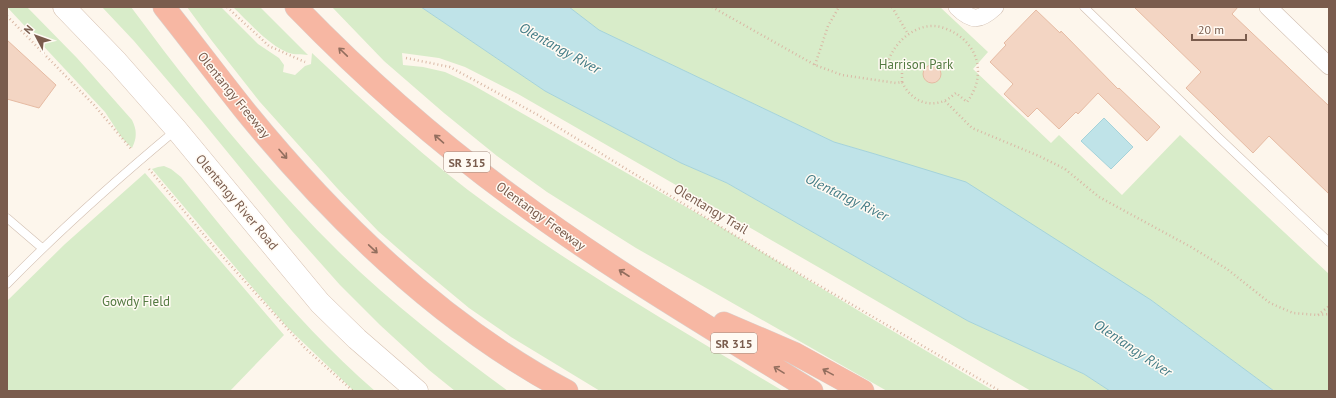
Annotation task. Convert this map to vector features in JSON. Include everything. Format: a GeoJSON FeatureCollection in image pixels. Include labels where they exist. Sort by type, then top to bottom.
{"type":"FeatureCollection","features":[{"type":"Feature","properties":{"kind":"highway","name":"Olentangy Freeway"},"geometry":{"type":"LineString","coordinates":[[164,7],[246,112],[334,210],[369,246],[444,311],[481,338],[567,391]]}},
{"type":"Feature","properties":{"kind":"highway","name":"Olentangy Freeway"},"geometry":{"type":"LineString","coordinates":[[296,7],[374,82],[449,148],[513,197],[586,249],[812,391]]}},
{"type":"Feature","properties":{"kind":"highway"},"geometry":{"type":"LineString","coordinates":[[656,294],[794,353],[863,391]]}},
{"type":"Feature","properties":{"kind":"highway"},"geometry":{"type":"LineString","coordinates":[[481,338],[550,391]]}},
{"type":"Feature","properties":{"kind":"main road","name":"Olentangy River Road"},"geometry":{"type":"LineString","coordinates":[[64,7],[117,62],[176,130],[320,303],[417,391]]}},
{"type":"Feature","properties":{"kind":"street"},"geometry":{"type":"LineString","coordinates":[[957,7],[969,16],[977,19],[986,15],[996,7]]}},
{"type":"Feature","properties":{"kind":"street"},"geometry":{"type":"LineString","coordinates":[[1268,7],[1329,66]]}},
{"type":"Feature","properties":{"kind":"lane"},"geometry":{"type":"LineString","coordinates":[[1084,7],[1212,132],[1329,242]]}},
{"type":"Feature","properties":{"kind":"lane"},"geometry":{"type":"LineString","coordinates":[[7,284],[42,248],[140,160],[176,130]]}},
{"type":"Feature","properties":{"kind":"lane"},"geometry":{"type":"LineString","coordinates":[[7,218],[42,248]]}},
{"type":"Feature","properties":{"kind":"path"},"geometry":{"type":"LineString","coordinates":[[227,7],[269,46],[305,62]]}},
{"type":"Feature","properties":{"kind":"path"},"geometry":{"type":"LineString","coordinates":[[712,7],[815,65],[842,76],[896,83],[902,82]]}},
{"type":"Feature","properties":{"kind":"path"},"geometry":{"type":"LineString","coordinates":[[815,65],[828,26],[839,7]]}},
{"type":"Feature","properties":{"kind":"path"},"geometry":{"type":"LineString","coordinates":[[892,7],[908,34]]}},
{"type":"Feature","properties":{"kind":"path"},"geometry":{"type":"LineString","coordinates":[[7,16],[94,105],[214,247],[305,348],[353,391]]}},
{"type":"Feature","properties":{"kind":"path"},"geometry":{"type":"LineString","coordinates":[[924,28],[944,28],[963,39],[973,51],[977,63],[978,80],[972,96],[967,102],[956,93],[945,101],[923,103],[906,90],[902,82],[902,68],[887,66],[889,57],[893,50],[908,34],[924,28]]}},
{"type":"Feature","properties":{"kind":"path","name":"Olentangy Trail"},"geometry":{"type":"LineString","coordinates":[[406,58],[450,67],[538,115],[772,258],[1000,391]]}},
{"type":"Feature","properties":{"kind":"path"},"geometry":{"type":"LineString","coordinates":[[945,101],[972,128],[1039,156],[1065,169],[1100,196],[1227,269],[1270,303],[1293,313],[1317,315],[1329,314]]}},
{"type":"Feature","properties":{"kind":"path"},"geometry":{"type":"LineString","coordinates":[[1317,315],[1329,306]]}},
{"type":"Feature","properties":{"kind":"green space"},"geometry":{"type":"Polygon","coordinates":[[[7,7],[27,7],[77,58],[132,120],[136,134],[132,148],[122,138],[105,112],[7,7]]]}},
{"type":"Feature","properties":{"kind":"green space"},"geometry":{"type":"Polygon","coordinates":[[[102,7],[131,7],[180,72],[231,134],[265,174],[319,232],[358,270],[399,306],[508,391],[455,391],[429,370],[380,325],[340,285],[292,231],[202,121],[134,41],[102,7]]]}},
{"type":"Feature","properties":{"kind":"green space"},"geometry":{"type":"Polygon","coordinates":[[[187,7],[221,7],[258,44],[279,58],[284,65],[283,72],[295,75],[305,66],[311,64],[312,53],[377,113],[444,171],[491,207],[526,232],[598,279],[783,391],[600,391],[511,337],[469,308],[378,231],[337,188],[260,102],[187,7]]]}},
{"type":"Feature","properties":{"kind":"green space"},"geometry":{"type":"Polygon","coordinates":[[[233,7],[260,7],[308,55],[291,54],[274,45],[233,7]]]}},
{"type":"Feature","properties":{"kind":"green space"},"geometry":{"type":"Polygon","coordinates":[[[332,7],[421,7],[545,91],[681,163],[727,183],[968,321],[1084,374],[1110,391],[1031,391],[518,94],[465,67],[439,58],[402,53],[403,65],[423,67],[445,72],[471,84],[716,224],[994,391],[887,391],[636,248],[547,192],[497,156],[444,113],[384,61],[332,7]]]}},
{"type":"Feature","properties":{"kind":"green space","name":"Harrison Park"},"geometry":{"type":"Polygon","coordinates":[[[569,7],[940,7],[988,52],[973,69],[1051,143],[1059,135],[1122,195],[1180,135],[1329,274],[1329,391],[1274,391],[1151,300],[875,154],[834,142],[598,30],[569,7]]]}},
{"type":"Feature","properties":{"kind":"green space"},"geometry":{"type":"Polygon","coordinates":[[[164,166],[171,169],[181,177],[250,261],[322,342],[375,391],[354,391],[288,328],[152,169],[164,166]]]}},
{"type":"Feature","properties":{"kind":"green space","name":"Gowdy Field"},"geometry":{"type":"Polygon","coordinates":[[[145,173],[284,335],[230,391],[7,391],[7,301],[65,244],[145,173]]]}},
{"type":"Feature","properties":{"kind":"water","name":"Olentangy River"},"geometry":{"type":"Polygon","coordinates":[[[421,7],[569,7],[599,30],[834,142],[966,182],[1151,300],[1274,391],[1110,391],[1084,374],[968,321],[727,183],[681,163],[545,91],[421,7]]]}},
{"type":"Feature","properties":{"kind":"water"},"geometry":{"type":"Polygon","coordinates":[[[1104,118],[1133,147],[1111,169],[1081,141],[1104,118]]]}},
{"type":"Feature","properties":{"kind":"building"},"geometry":{"type":"Polygon","coordinates":[[[1134,7],[1238,7],[1232,14],[1329,106],[1329,194],[1269,136],[1253,153],[1186,88],[1201,72],[1134,7]]]}},
{"type":"Feature","properties":{"kind":"building"},"geometry":{"type":"Polygon","coordinates":[[[1036,10],[1060,33],[1061,31],[1118,89],[1119,88],[1160,127],[1147,141],[1098,93],[1078,114],[1076,112],[1059,129],[1037,108],[1028,117],[1004,94],[1013,84],[990,62],[1006,45],[1004,43],[1036,10]]]}},
{"type":"Feature","properties":{"kind":"building"},"geometry":{"type":"Polygon","coordinates":[[[7,40],[56,85],[39,108],[7,99],[7,40]]]}},
{"type":"Feature","properties":{"kind":"building"},"geometry":{"type":"Polygon","coordinates":[[[928,65],[936,65],[941,70],[939,81],[936,83],[928,83],[923,78],[923,70],[928,65]]]}}]}
